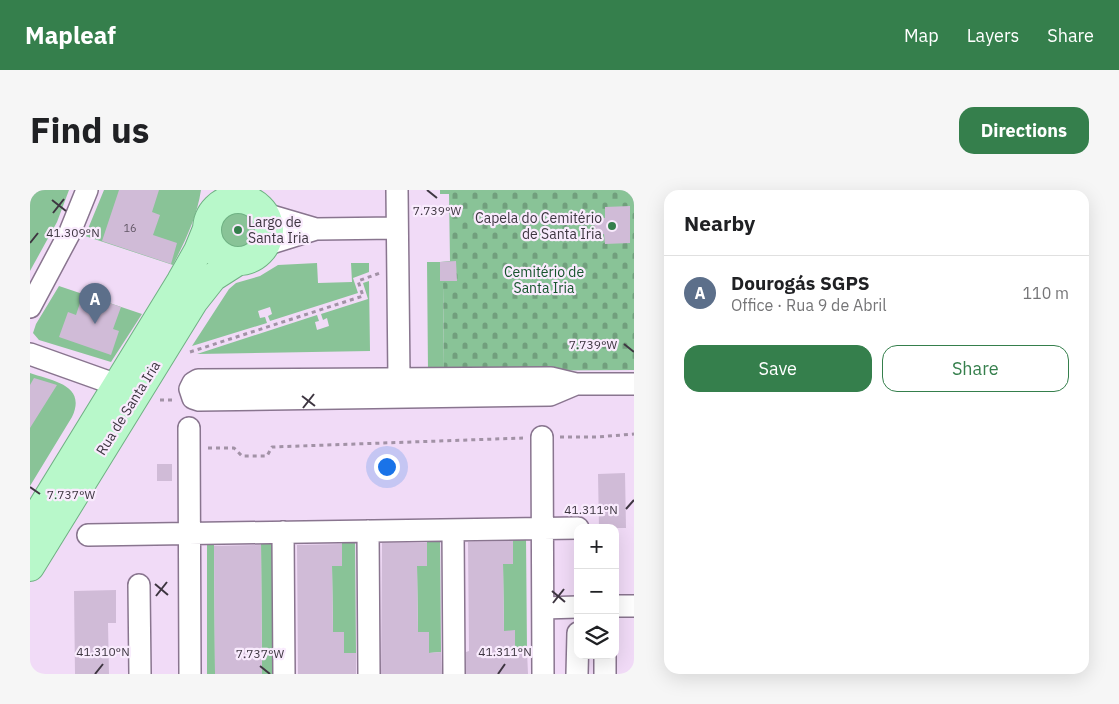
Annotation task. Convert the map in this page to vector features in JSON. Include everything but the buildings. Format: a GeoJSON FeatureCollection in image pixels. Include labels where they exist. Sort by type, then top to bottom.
{"type":"FeatureCollection","features":[{"type":"Feature","properties":{"kind":"main road","name":"Rua de Santa Iria"},"geometry":{"type":"LineString","coordinates":[[30,527],[186,273],[208,223],[216,190]]}},
{"type":"Feature","properties":{"kind":"main road"},"geometry":{"type":"LineString","coordinates":[[234,199],[255,202],[270,230],[265,245],[256,255],[248,260],[238,261],[219,255],[212,247],[208,238],[208,223],[215,209],[224,202],[234,199]]}},
{"type":"Feature","properties":{"kind":"main road","name":"Rua de Santa Iria"},"geometry":{"type":"LineString","coordinates":[[30,567],[194,301],[213,277],[238,261]]}},
{"type":"Feature","properties":{"kind":"street"},"geometry":{"type":"LineString","coordinates":[[30,307],[70,232],[87,190]]}},
{"type":"Feature","properties":{"kind":"street"},"geometry":{"type":"LineString","coordinates":[[397,190],[399,379]]}},
{"type":"Feature","properties":{"kind":"street"},"geometry":{"type":"LineString","coordinates":[[255,202],[316,229]]}},
{"type":"Feature","properties":{"kind":"street"},"geometry":{"type":"LineString","coordinates":[[265,245],[316,229],[397,228]]}},
{"type":"Feature","properties":{"kind":"street"},"geometry":{"type":"LineString","coordinates":[[30,354],[118,384]]}},
{"type":"Feature","properties":{"kind":"street"},"geometry":{"type":"LineString","coordinates":[[576,384],[550,395],[196,399],[191,395],[190,389],[193,383],[198,380],[550,378],[576,384],[634,384]]}},
{"type":"Feature","properties":{"kind":"street"},"geometry":{"type":"LineString","coordinates":[[542,437],[543,674]]}},
{"type":"Feature","properties":{"kind":"street"},"geometry":{"type":"LineString","coordinates":[[189,438],[190,674]]}},
{"type":"Feature","properties":{"kind":"street"},"geometry":{"type":"LineString","coordinates":[[88,535],[574,528]]}},
{"type":"Feature","properties":{"kind":"street"},"geometry":{"type":"LineString","coordinates":[[453,530],[454,674]]}},
{"type":"Feature","properties":{"kind":"street"},"geometry":{"type":"LineString","coordinates":[[368,531],[368,674]]}},
{"type":"Feature","properties":{"kind":"street"},"geometry":{"type":"LineString","coordinates":[[283,532],[284,674]]}},
{"type":"Feature","properties":{"kind":"street"},"geometry":{"type":"LineString","coordinates":[[139,585],[140,674]]}},
{"type":"Feature","properties":{"kind":"street"},"geometry":{"type":"LineString","coordinates":[[619,606],[634,606]]}},
{"type":"Feature","properties":{"kind":"street"},"geometry":{"type":"LineString","coordinates":[[543,608],[574,607]]}},
{"type":"Feature","properties":{"kind":"street"},"geometry":{"type":"LineString","coordinates":[[577,659],[577,674]]}},
{"type":"Feature","properties":{"kind":"street"},"geometry":{"type":"LineString","coordinates":[[604,659],[605,674]]}},
{"type":"Feature","properties":{"kind":"path"},"geometry":{"type":"LineString","coordinates":[[181,354],[363,296],[358,281],[388,271]]}},
{"type":"Feature","properties":{"kind":"path"},"geometry":{"type":"LineString","coordinates":[[189,438],[234,448],[242,456],[267,456],[272,447],[542,437],[597,437],[634,434]]}},
{"type":"Feature","properties":{"kind":"green space"},"geometry":{"type":"Polygon","coordinates":[[[30,190],[69,190],[57,222],[30,271],[30,190]]]}},
{"type":"Feature","properties":{"kind":"green space"},"geometry":{"type":"Polygon","coordinates":[[[104,190],[201,190],[194,219],[173,265],[85,236],[104,190]]]}},
{"type":"Feature","properties":{"kind":"green space","name":"Cemitério de Santa Iria"},"geometry":{"type":"Polygon","coordinates":[[[440,190],[634,190],[634,370],[444,371],[443,281],[440,281],[440,262],[450,261],[449,194],[440,194],[440,190]]]}},
{"type":"Feature","properties":{"kind":"green space"},"geometry":{"type":"Polygon","coordinates":[[[238,213],[245,214],[250,218],[254,223],[254,237],[250,242],[245,246],[238,247],[231,246],[226,242],[222,237],[221,230],[222,223],[226,218],[231,214],[238,213]]]}},
{"type":"Feature","properties":{"kind":"green space"},"geometry":{"type":"Polygon","coordinates":[[[427,262],[440,262],[440,281],[443,281],[444,371],[428,371],[427,262]]]}},
{"type":"Feature","properties":{"kind":"green space"},"geometry":{"type":"Polygon","coordinates":[[[317,263],[318,283],[352,282],[351,263],[369,263],[369,272],[353,278],[358,293],[270,321],[268,316],[272,314],[270,307],[258,311],[260,318],[265,317],[267,323],[192,346],[229,289],[236,283],[260,276],[278,265],[317,263]]]}},
{"type":"Feature","properties":{"kind":"green space"},"geometry":{"type":"Polygon","coordinates":[[[369,281],[370,351],[197,354],[317,315],[319,321],[315,322],[317,330],[329,326],[327,318],[323,320],[321,314],[368,299],[363,283],[369,281]]]}},
{"type":"Feature","properties":{"kind":"green space"},"geometry":{"type":"Polygon","coordinates":[[[59,286],[142,314],[111,362],[39,340],[33,333],[36,324],[59,286]]]}},
{"type":"Feature","properties":{"kind":"green space"},"geometry":{"type":"Polygon","coordinates":[[[30,373],[65,386],[75,398],[75,406],[72,417],[30,486],[30,373]]]}},
{"type":"Feature","properties":{"kind":"green space"},"geometry":{"type":"Polygon","coordinates":[[[513,537],[526,537],[527,651],[515,651],[515,631],[504,631],[503,564],[513,564],[513,537]]]}},
{"type":"Feature","properties":{"kind":"green space"},"geometry":{"type":"Polygon","coordinates":[[[427,538],[440,538],[441,652],[429,653],[429,632],[418,632],[417,566],[427,565],[427,538]]]}},
{"type":"Feature","properties":{"kind":"green space"},"geometry":{"type":"Polygon","coordinates":[[[342,539],[355,539],[356,653],[344,653],[344,633],[333,632],[332,566],[342,566],[342,539]]]}},
{"type":"Feature","properties":{"kind":"green space"},"geometry":{"type":"Polygon","coordinates":[[[261,541],[273,541],[273,674],[262,674],[261,541]]]}},
{"type":"Feature","properties":{"kind":"green space"},"geometry":{"type":"Polygon","coordinates":[[[207,542],[214,542],[215,674],[207,674],[207,542]]]}},
{"type":"Feature","properties":{"kind":"place","name":"Capela do Cemitério de Santa Iria"},"geometry":{"type":"Point","coordinates":[612,226]}},
{"type":"Feature","properties":{"kind":"place","name":"Largo de Santa Iria"},"geometry":{"type":"Point","coordinates":[238,230]}},
{"type":"Feature","properties":{"kind":"place","name":"Dourogás SGPS"},"geometry":{"type":"Point","coordinates":[95,324]}}]}
